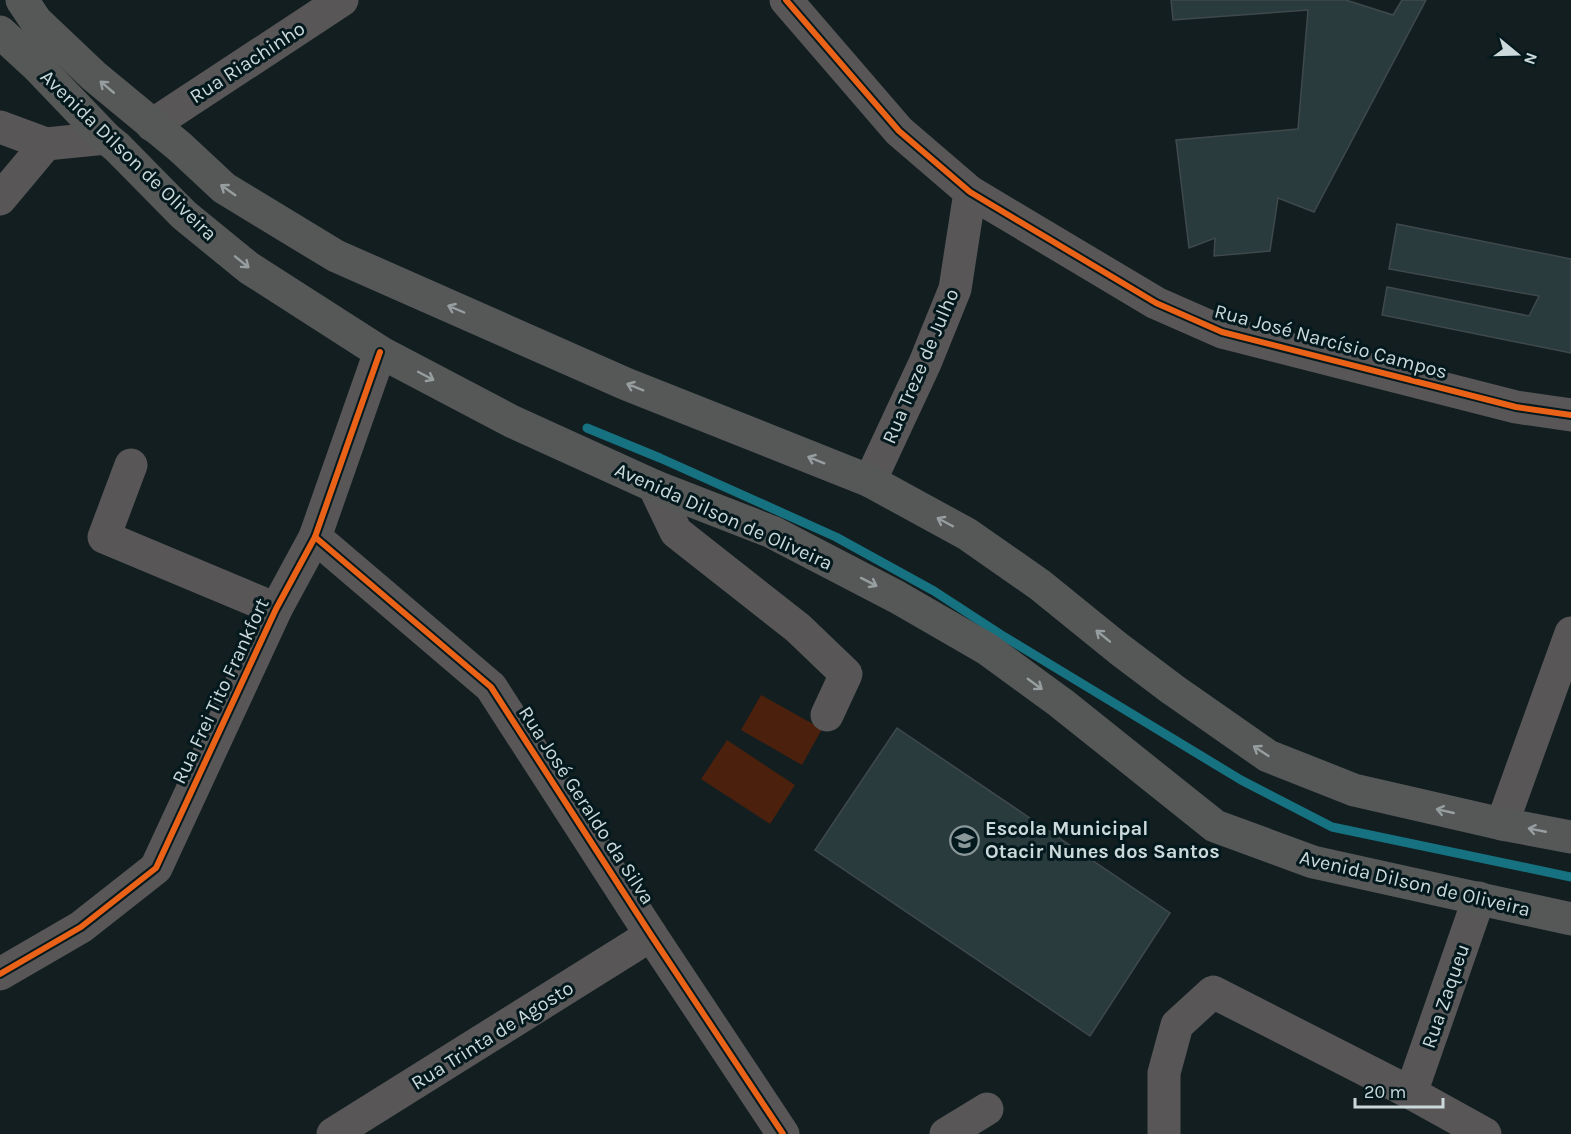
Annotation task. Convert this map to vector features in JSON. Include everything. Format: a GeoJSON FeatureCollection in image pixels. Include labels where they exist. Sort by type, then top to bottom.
{"type":"FeatureCollection","features":[{"type":"Feature","properties":{"kind":"main road","name":"Avenida Dilson de Oliveira"},"geometry":{"type":"LineString","coordinates":[[22,0],[36,21],[94,76],[180,147],[224,188],[336,256],[626,384],[870,481],[967,534],[1040,585],[1172,689],[1268,756],[1354,790],[1502,824],[1571,837]]}},
{"type":"Feature","properties":{"kind":"main road","name":"Avenida Dilson de Oliveira"},"geometry":{"type":"LineString","coordinates":[[0,32],[37,66],[184,215],[249,268],[380,352],[511,421],[654,486],[772,532],[897,597],[987,649],[1061,703],[1215,825],[1314,862],[1571,919]]}},
{"type":"Feature","properties":{"kind":"street","name":"Rua Riachinho"},"geometry":{"type":"LineString","coordinates":[[152,125],[342,0]]}},
{"type":"Feature","properties":{"kind":"street"},"geometry":{"type":"LineString","coordinates":[[786,0],[899,131],[970,192]]}},
{"type":"Feature","properties":{"kind":"street"},"geometry":{"type":"LineString","coordinates":[[0,127],[46,144],[106,138]]}},
{"type":"Feature","properties":{"kind":"street"},"geometry":{"type":"LineString","coordinates":[[0,199],[46,144]]}},
{"type":"Feature","properties":{"kind":"street","name":"Rua José Narcísio Campos"},"geometry":{"type":"LineString","coordinates":[[970,192],[1156,303],[1222,332],[1516,407],[1571,415]]}},
{"type":"Feature","properties":{"kind":"street","name":"Rua Treze de Julho"},"geometry":{"type":"LineString","coordinates":[[870,481],[925,363],[955,289],[970,192]]}},
{"type":"Feature","properties":{"kind":"street","name":"Rua Frei Tito Frankfort"},"geometry":{"type":"LineString","coordinates":[[0,974],[81,927],[156,868],[276,609],[315,537],[380,352]]}},
{"type":"Feature","properties":{"kind":"street"},"geometry":{"type":"LineString","coordinates":[[131,465],[104,537],[276,609]]}},
{"type":"Feature","properties":{"kind":"street"},"geometry":{"type":"LineString","coordinates":[[654,486],[676,532],[798,628],[846,674],[827,715]]}},
{"type":"Feature","properties":{"kind":"street","name":"Rua José Geraldo da Silva"},"geometry":{"type":"LineString","coordinates":[[315,537],[491,687],[783,1134]]}},
{"type":"Feature","properties":{"kind":"street"},"geometry":{"type":"LineString","coordinates":[[1502,824],[1571,633]]}},
{"type":"Feature","properties":{"kind":"street","name":"Rua Zaqueu"},"geometry":{"type":"LineString","coordinates":[[1411,1093],[1479,898]]}},
{"type":"Feature","properties":{"kind":"street","name":"Rua Trinta de Agosto"},"geometry":{"type":"LineString","coordinates":[[333,1134],[651,935]]}},
{"type":"Feature","properties":{"kind":"street"},"geometry":{"type":"LineString","coordinates":[[1164,1134],[1164,1074],[1177,1025],[1213,992],[1411,1093],[1485,1134]]}},
{"type":"Feature","properties":{"kind":"street"},"geometry":{"type":"LineString","coordinates":[[946,1134],[987,1109]]}},
{"type":"Feature","properties":{"kind":"shaded area"},"geometry":{"type":"Polygon","coordinates":[[[761,695],[822,729],[802,765],[741,730],[761,695]]]}},
{"type":"Feature","properties":{"kind":"shaded area"},"geometry":{"type":"Polygon","coordinates":[[[727,740],[795,785],[770,824],[701,779],[727,740]]]}},
{"type":"Feature","properties":{"kind":"building"},"geometry":{"type":"Polygon","coordinates":[[[1171,0],[1346,0],[1393,15],[1402,0],[1426,0],[1314,212],[1278,198],[1270,251],[1214,256],[1215,238],[1189,248],[1176,140],[1298,129],[1308,10],[1173,20],[1171,0]]]}},
{"type":"Feature","properties":{"kind":"building"},"geometry":{"type":"Polygon","coordinates":[[[1397,224],[1571,259],[1571,353],[1382,315],[1387,287],[1529,316],[1539,296],[1389,269],[1397,224]]]}},
{"type":"Feature","properties":{"kind":"building"},"geometry":{"type":"Polygon","coordinates":[[[897,728],[1170,913],[1090,1036],[815,850],[897,728]]]}},
{"type":"Feature","properties":{"kind":"waterway"},"geometry":{"type":"LineString","coordinates":[[587,428],[836,537],[934,591],[1000,634],[1241,780],[1332,827],[1571,877]]}},
{"type":"Feature","properties":{"kind":"cycle path"},"geometry":{"type":"LineString","coordinates":[[786,0],[899,131],[970,192],[1156,303],[1222,332],[1516,407],[1571,415]]}},
{"type":"Feature","properties":{"kind":"cycle path"},"geometry":{"type":"LineString","coordinates":[[0,974],[81,927],[156,868],[276,609],[315,537],[380,352]]}},
{"type":"Feature","properties":{"kind":"cycle path"},"geometry":{"type":"LineString","coordinates":[[315,537],[491,687],[783,1134]]}},
{"type":"Feature","properties":{"kind":"place","name":"Escola Municipal Otacir Nunes dos Santos"},"geometry":{"type":"Point","coordinates":[964,840]}}]}
